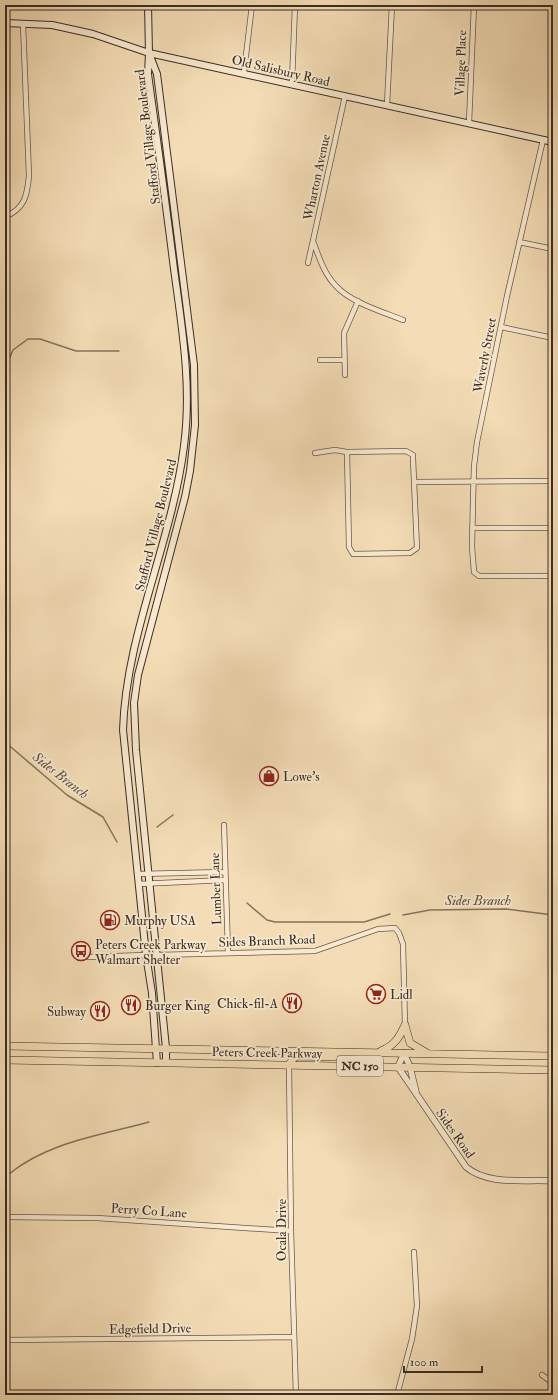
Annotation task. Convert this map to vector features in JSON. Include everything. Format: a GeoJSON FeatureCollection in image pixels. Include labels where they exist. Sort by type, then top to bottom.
{"type":"FeatureCollection","features":[{"type":"Feature","properties":{"kind":"main road"},"geometry":{"type":"LineString","coordinates":[[148,5],[149,52]]}},
{"type":"Feature","properties":{"kind":"main road","name":"Old Salisbury Road"},"geometry":{"type":"LineString","coordinates":[[5,23],[52,25],[90,33],[149,52],[553,142]]}},
{"type":"Feature","properties":{"kind":"main road","name":"Stafford Village Boulevard"},"geometry":{"type":"LineString","coordinates":[[149,52],[157,74],[192,339],[196,396],[195,425],[190,471],[138,675],[134,703],[136,750],[166,1048],[166,1063]]}},
{"type":"Feature","properties":{"kind":"main road","name":"Stafford Village Boulevard"},"geometry":{"type":"LineString","coordinates":[[149,52],[148,74],[187,365],[185,444],[178,487],[130,667],[124,704],[124,730],[146,955],[152,993],[157,1062]]}},
{"type":"Feature","properties":{"kind":"main road"},"geometry":{"type":"LineString","coordinates":[[377,1052],[392,1046],[399,1039],[406,1025]]}},
{"type":"Feature","properties":{"kind":"main road"},"geometry":{"type":"LineString","coordinates":[[406,1025],[410,1043],[428,1053]]}},
{"type":"Feature","properties":{"kind":"main road","name":"Peters Creek Parkway"},"geometry":{"type":"LineString","coordinates":[[5,1046],[553,1056]]}},
{"type":"Feature","properties":{"kind":"main road"},"geometry":{"type":"LineString","coordinates":[[289,1065],[297,1056],[334,1057],[351,1052]]}},
{"type":"Feature","properties":{"kind":"main road","name":"Peters Creek Parkway"},"geometry":{"type":"LineString","coordinates":[[5,1060],[553,1070]]}},
{"type":"Feature","properties":{"kind":"street"},"geometry":{"type":"LineString","coordinates":[[244,72],[252,5]]}},
{"type":"Feature","properties":{"kind":"street"},"geometry":{"type":"LineString","coordinates":[[292,84],[295,5]]}},
{"type":"Feature","properties":{"kind":"street"},"geometry":{"type":"LineString","coordinates":[[387,105],[392,5]]}},
{"type":"Feature","properties":{"kind":"street","name":"Village Place"},"geometry":{"type":"LineString","coordinates":[[469,123],[474,5]]}},
{"type":"Feature","properties":{"kind":"street"},"geometry":{"type":"LineString","coordinates":[[5,217],[15,213],[27,198],[29,176],[24,24]]}},
{"type":"Feature","properties":{"kind":"street","name":"Wharton Avenue"},"geometry":{"type":"LineString","coordinates":[[308,263],[314,242],[345,96]]}},
{"type":"Feature","properties":{"kind":"street","name":"Waverly Street"},"geometry":{"type":"LineString","coordinates":[[543,140],[519,242],[477,442],[473,480],[472,528],[474,572],[479,576],[553,576]]}},
{"type":"Feature","properties":{"kind":"street"},"geometry":{"type":"LineString","coordinates":[[314,242],[324,267],[334,284],[346,295],[402,320]]}},
{"type":"Feature","properties":{"kind":"street"},"geometry":{"type":"LineString","coordinates":[[519,242],[553,250]]}},
{"type":"Feature","properties":{"kind":"street"},"geometry":{"type":"LineString","coordinates":[[345,375],[344,333],[358,301]]}},
{"type":"Feature","properties":{"kind":"street"},"geometry":{"type":"LineString","coordinates":[[501,327],[553,338]]}},
{"type":"Feature","properties":{"kind":"street"},"geometry":{"type":"LineString","coordinates":[[320,360],[344,360]]}},
{"type":"Feature","properties":{"kind":"street"},"geometry":{"type":"LineString","coordinates":[[316,453],[335,450],[347,452],[410,452],[413,455],[417,543],[415,551],[410,553],[353,554],[349,547],[347,452]]}},
{"type":"Feature","properties":{"kind":"street"},"geometry":{"type":"LineString","coordinates":[[414,482],[473,480],[553,481]]}},
{"type":"Feature","properties":{"kind":"street"},"geometry":{"type":"LineString","coordinates":[[472,528],[553,528]]}},
{"type":"Feature","properties":{"kind":"street","name":"Lumber Lane"},"geometry":{"type":"LineString","coordinates":[[224,825],[228,952]]}},
{"type":"Feature","properties":{"kind":"street"},"geometry":{"type":"LineString","coordinates":[[187,872],[187,881]]}},
{"type":"Feature","properties":{"kind":"street"},"geometry":{"type":"LineString","coordinates":[[138,874],[225,872]]}},
{"type":"Feature","properties":{"kind":"street"},"geometry":{"type":"LineString","coordinates":[[139,884],[225,880]]}},
{"type":"Feature","properties":{"kind":"street","name":"Sides Branch Road"},"geometry":{"type":"LineString","coordinates":[[156,954],[315,951],[378,929],[395,928],[399,933],[403,944],[406,1025]]}},
{"type":"Feature","properties":{"kind":"street"},"geometry":{"type":"LineString","coordinates":[[86,957],[146,955]]}},
{"type":"Feature","properties":{"kind":"street"},"geometry":{"type":"LineString","coordinates":[[398,1067],[404,1053]]}},
{"type":"Feature","properties":{"kind":"street","name":"Sides Road"},"geometry":{"type":"LineString","coordinates":[[404,1053],[410,1067],[417,1096]]}},
{"type":"Feature","properties":{"kind":"street","name":"Ocala Drive"},"geometry":{"type":"LineString","coordinates":[[289,1065],[291,1230],[296,1395]]}},
{"type":"Feature","properties":{"kind":"street","name":"Sides Road"},"geometry":{"type":"LineString","coordinates":[[398,1067],[459,1159],[474,1173],[497,1179],[553,1181]]}},
{"type":"Feature","properties":{"kind":"street","name":"Perry Co Lane"},"geometry":{"type":"LineString","coordinates":[[5,1217],[97,1218],[291,1230]]}},
{"type":"Feature","properties":{"kind":"street"},"geometry":{"type":"LineString","coordinates":[[5,1249],[6,1355]]}},
{"type":"Feature","properties":{"kind":"street"},"geometry":{"type":"LineString","coordinates":[[398,1395],[412,1339],[417,1306],[414,1252]]}},
{"type":"Feature","properties":{"kind":"street","name":"Edgefield Drive"},"geometry":{"type":"LineString","coordinates":[[6,1340],[294,1337]]}},
{"type":"Feature","properties":{"kind":"street"},"geometry":{"type":"LineString","coordinates":[[542,1375],[553,1382]]}},
{"type":"Feature","properties":{"kind":"waterway"},"geometry":{"type":"LineString","coordinates":[[5,369],[13,350],[28,339],[40,339],[76,351],[119,351]]}},
{"type":"Feature","properties":{"kind":"waterway","name":"Sides Branch"},"geometry":{"type":"LineString","coordinates":[[5,742],[67,795],[103,817],[117,842]]}},
{"type":"Feature","properties":{"kind":"waterway","name":"Sides Branch"},"geometry":{"type":"LineString","coordinates":[[157,827],[173,815]]}},
{"type":"Feature","properties":{"kind":"waterway","name":"Sides Branch"},"geometry":{"type":"LineString","coordinates":[[247,903],[267,920],[275,922],[364,922],[390,914]]}},
{"type":"Feature","properties":{"kind":"waterway","name":"Sides Branch"},"geometry":{"type":"LineString","coordinates":[[403,915],[430,910],[506,909],[553,915]]}},
{"type":"Feature","properties":{"kind":"waterway"},"geometry":{"type":"LineString","coordinates":[[9,1174],[24,1163],[58,1147],[149,1122]]}},
{"type":"Feature","properties":{"kind":"place","name":"Lowe's"},"geometry":{"type":"Point","coordinates":[269,776]}},
{"type":"Feature","properties":{"kind":"place","name":"Murphy USA"},"geometry":{"type":"Point","coordinates":[110,920]}},
{"type":"Feature","properties":{"kind":"place","name":"Peters Creek Parkway Walmart Shelter"},"geometry":{"type":"Point","coordinates":[81,951]}},
{"type":"Feature","properties":{"kind":"place","name":"Lidl"},"geometry":{"type":"Point","coordinates":[376,994]}},
{"type":"Feature","properties":{"kind":"place","name":"Chick-fil-A"},"geometry":{"type":"Point","coordinates":[292,1003]}},
{"type":"Feature","properties":{"kind":"place","name":"Burger King"},"geometry":{"type":"Point","coordinates":[131,1005]}},
{"type":"Feature","properties":{"kind":"place","name":"Subway"},"geometry":{"type":"Point","coordinates":[100,1011]}}]}
